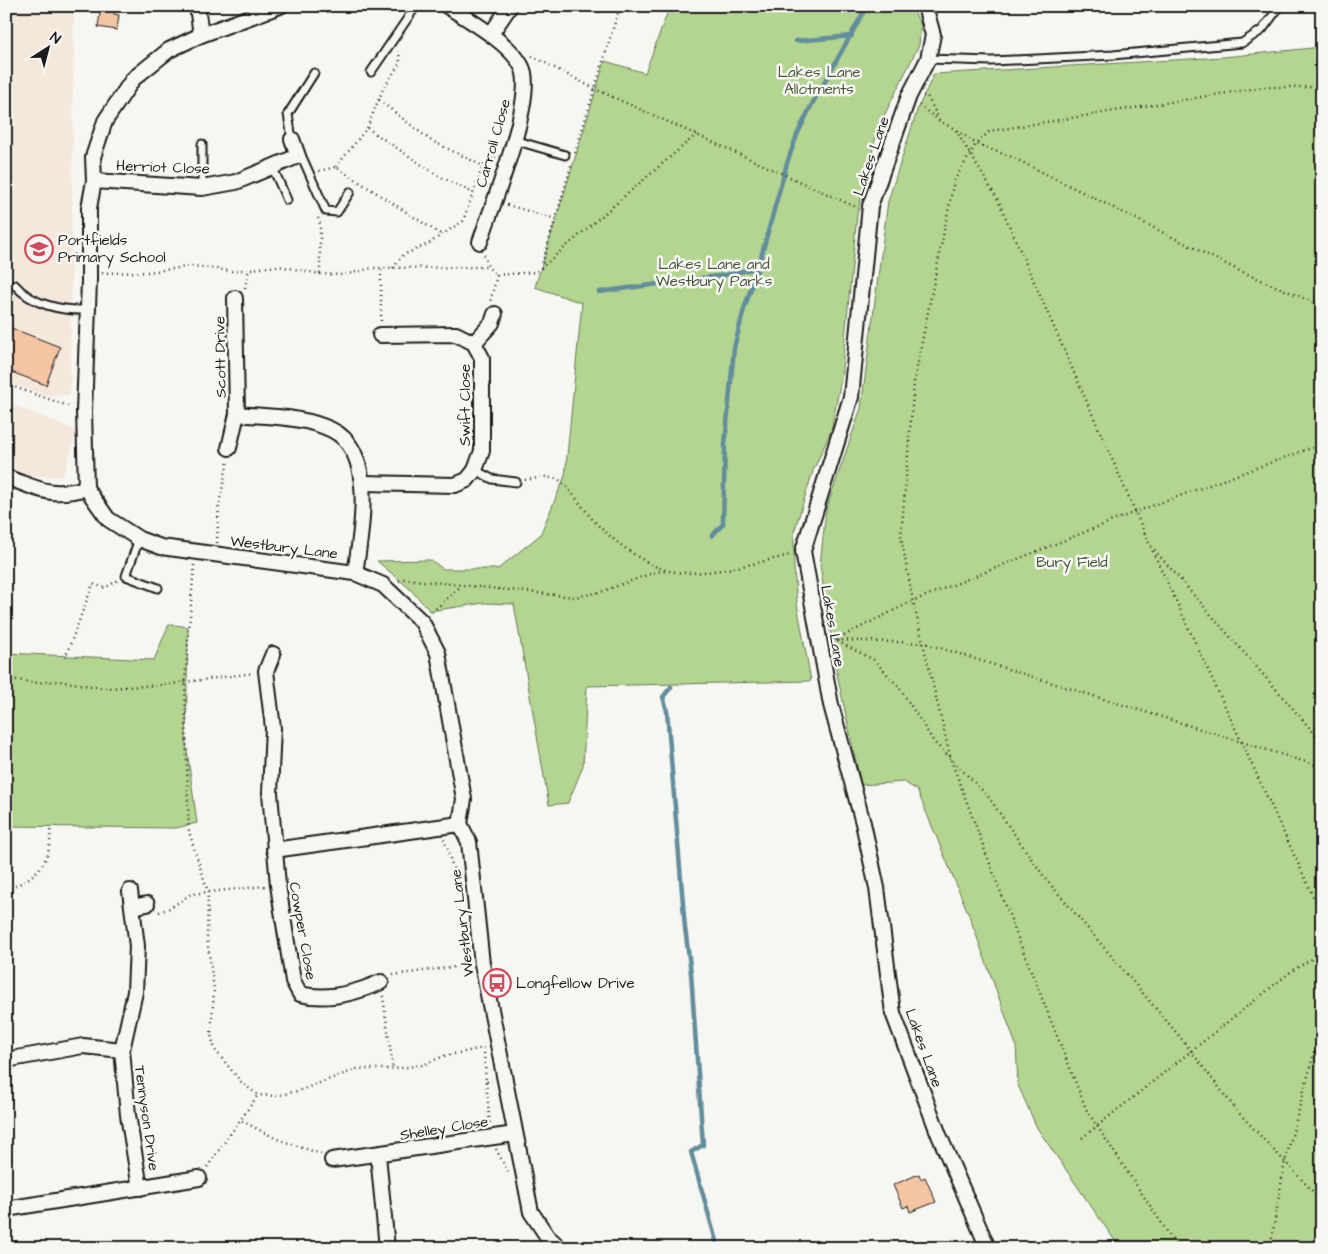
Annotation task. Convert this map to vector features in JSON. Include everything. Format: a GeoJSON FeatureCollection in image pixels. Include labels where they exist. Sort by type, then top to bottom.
{"type":"FeatureCollection","features":[{"type":"Feature","properties":{"kind":"street"},"geometry":{"type":"LineString","coordinates":[[197,6],[202,35]]}},
{"type":"Feature","properties":{"kind":"street"},"geometry":{"type":"LineString","coordinates":[[6,476],[51,493],[69,493],[86,488],[84,411],[88,310],[89,208],[94,181],[93,157],[105,121],[133,79],[170,50],[202,35],[280,6]]}},
{"type":"Feature","properties":{"kind":"street","name":"Carroll Close"},"geometry":{"type":"LineString","coordinates":[[447,6],[491,34],[508,48],[524,71],[523,102],[514,140],[480,242]]}},
{"type":"Feature","properties":{"kind":"street"},"geometry":{"type":"LineString","coordinates":[[491,34],[510,6]]}},
{"type":"Feature","properties":{"kind":"street","name":"Lakes Lane"},"geometry":{"type":"LineString","coordinates":[[925,6],[933,36],[928,58],[909,96],[870,213],[851,397],[804,551],[831,705],[863,823],[877,888],[893,1013],[939,1134],[988,1248]]}},
{"type":"Feature","properties":{"kind":"street"},"geometry":{"type":"LineString","coordinates":[[292,139],[298,156]]}},
{"type":"Feature","properties":{"kind":"street","name":"Herriot Close"},"geometry":{"type":"LineString","coordinates":[[94,181],[202,188],[236,182],[298,156]]}},
{"type":"Feature","properties":{"kind":"street","name":"Scott Drive"},"geometry":{"type":"LineString","coordinates":[[229,448],[237,414],[236,298]]}},
{"type":"Feature","properties":{"kind":"street","name":"Swift Close"},"geometry":{"type":"LineString","coordinates":[[474,343],[492,323],[495,314]]}},
{"type":"Feature","properties":{"kind":"street","name":"Swift Close"},"geometry":{"type":"LineString","coordinates":[[380,335],[456,334],[474,343],[482,358],[482,452],[475,470]]}},
{"type":"Feature","properties":{"kind":"street","name":"Scott Drive"},"geometry":{"type":"LineString","coordinates":[[237,414],[302,421],[334,430],[352,451],[363,483],[361,536],[355,572]]}},
{"type":"Feature","properties":{"kind":"street"},"geometry":{"type":"LineString","coordinates":[[363,483],[455,486],[467,480],[475,470]]}},
{"type":"Feature","properties":{"kind":"street","name":"Westbury Lane"},"geometry":{"type":"LineString","coordinates":[[86,488],[108,519],[139,539],[160,547],[355,572],[382,585],[422,622],[438,652],[464,799],[460,824],[468,842],[482,964],[531,1212],[547,1236],[560,1248]]}},
{"type":"Feature","properties":{"kind":"street"},"geometry":{"type":"LineString","coordinates":[[274,654],[266,671],[272,728],[270,793],[274,850],[460,824]]}},
{"type":"Feature","properties":{"kind":"street","name":"Cowper Close"},"geometry":{"type":"LineString","coordinates":[[274,850],[293,981],[300,994],[312,997],[358,992],[381,982]]}},
{"type":"Feature","properties":{"kind":"street"},"geometry":{"type":"LineString","coordinates":[[122,1050],[135,992],[140,906],[130,891]]}},
{"type":"Feature","properties":{"kind":"street","name":"Tennyson Drive"},"geometry":{"type":"LineString","coordinates":[[6,1060],[83,1046],[122,1050],[128,1115],[140,1188]]}},
{"type":"Feature","properties":{"kind":"street","name":"Shelley Close"},"geometry":{"type":"LineString","coordinates":[[332,1160],[378,1155],[515,1134]]}},
{"type":"Feature","properties":{"kind":"street"},"geometry":{"type":"LineString","coordinates":[[378,1155],[387,1248]]}},
{"type":"Feature","properties":{"kind":"street"},"geometry":{"type":"LineString","coordinates":[[6,1209],[199,1178]]}},
{"type":"Feature","properties":{"kind":"lane"},"geometry":{"type":"LineString","coordinates":[[371,72],[416,6]]}},
{"type":"Feature","properties":{"kind":"lane"},"geometry":{"type":"LineString","coordinates":[[928,58],[991,61],[1037,60],[1242,43],[1262,30],[1280,6]]}},
{"type":"Feature","properties":{"kind":"lane"},"geometry":{"type":"LineString","coordinates":[[292,139],[288,114],[314,73]]}},
{"type":"Feature","properties":{"kind":"lane"},"geometry":{"type":"LineString","coordinates":[[514,140],[564,155]]}},
{"type":"Feature","properties":{"kind":"lane"},"geometry":{"type":"LineString","coordinates":[[202,144],[202,188]]}},
{"type":"Feature","properties":{"kind":"lane"},"geometry":{"type":"LineString","coordinates":[[298,156],[302,157],[310,172],[326,211],[337,212],[350,192]]}},
{"type":"Feature","properties":{"kind":"lane"},"geometry":{"type":"LineString","coordinates":[[272,166],[287,200]]}},
{"type":"Feature","properties":{"kind":"lane"},"geometry":{"type":"LineString","coordinates":[[15,285],[21,292],[59,309],[88,310]]}},
{"type":"Feature","properties":{"kind":"lane"},"geometry":{"type":"LineString","coordinates":[[475,470],[492,479],[516,482]]}},
{"type":"Feature","properties":{"kind":"lane"},"geometry":{"type":"LineString","coordinates":[[139,539],[126,576],[158,588]]}},
{"type":"Feature","properties":{"kind":"path"},"geometry":{"type":"LineString","coordinates":[[575,153],[620,6]]}},
{"type":"Feature","properties":{"kind":"path"},"geometry":{"type":"LineString","coordinates":[[310,172],[336,167],[367,128],[383,88],[400,63],[398,52],[403,45]]}},
{"type":"Feature","properties":{"kind":"path"},"geometry":{"type":"LineString","coordinates":[[529,54],[594,88],[870,213]]}},
{"type":"Feature","properties":{"kind":"path"},"geometry":{"type":"LineString","coordinates":[[1178,1248],[1087,1111],[1020,942],[952,760],[913,601],[901,537],[914,382],[954,182],[976,144],[990,132],[1264,87],[1322,87]]}},
{"type":"Feature","properties":{"kind":"path"},"geometry":{"type":"LineString","coordinates":[[909,96],[927,96],[941,122]]}},
{"type":"Feature","properties":{"kind":"path"},"geometry":{"type":"LineString","coordinates":[[909,96],[941,122],[956,129],[976,144],[1012,157],[1240,271],[1322,306]]}},
{"type":"Feature","properties":{"kind":"path"},"geometry":{"type":"LineString","coordinates":[[379,100],[430,140],[483,166]]}},
{"type":"Feature","properties":{"kind":"path"},"geometry":{"type":"LineString","coordinates":[[367,128],[437,175],[473,193]]}},
{"type":"Feature","properties":{"kind":"path"},"geometry":{"type":"LineString","coordinates":[[956,129],[998,200],[1149,543],[1322,915]]}},
{"type":"Feature","properties":{"kind":"path"},"geometry":{"type":"LineString","coordinates":[[480,242],[488,268],[497,275],[536,272],[697,134]]}},
{"type":"Feature","properties":{"kind":"path"},"geometry":{"type":"LineString","coordinates":[[394,268],[403,255],[428,244],[463,222],[483,166],[493,157],[507,160]]}},
{"type":"Feature","properties":{"kind":"path"},"geometry":{"type":"LineString","coordinates":[[542,268],[572,163]]}},
{"type":"Feature","properties":{"kind":"path"},"geometry":{"type":"LineString","coordinates":[[336,167],[442,235]]}},
{"type":"Feature","properties":{"kind":"path"},"geometry":{"type":"LineString","coordinates":[[494,201],[556,219]]}},
{"type":"Feature","properties":{"kind":"path"},"geometry":{"type":"LineString","coordinates":[[315,210],[320,224],[320,274]]}},
{"type":"Feature","properties":{"kind":"path"},"geometry":{"type":"LineString","coordinates":[[88,274],[149,272],[193,266],[232,271],[279,266],[320,274],[344,275],[381,268],[488,268]]}},
{"type":"Feature","properties":{"kind":"path"},"geometry":{"type":"LineString","coordinates":[[380,335],[381,268]]}},
{"type":"Feature","properties":{"kind":"path"},"geometry":{"type":"LineString","coordinates":[[236,298],[245,289],[249,269]]}},
{"type":"Feature","properties":{"kind":"path"},"geometry":{"type":"LineString","coordinates":[[495,314],[489,306],[497,275]]}},
{"type":"Feature","properties":{"kind":"path"},"geometry":{"type":"LineString","coordinates":[[6,384],[55,403],[84,411]]}},
{"type":"Feature","properties":{"kind":"path"},"geometry":{"type":"LineString","coordinates":[[835,640],[913,601],[1135,512],[1322,444]]}},
{"type":"Feature","properties":{"kind":"path"},"geometry":{"type":"LineString","coordinates":[[216,554],[220,504],[229,448]]}},
{"type":"Feature","properties":{"kind":"path"},"geometry":{"type":"LineString","coordinates":[[516,482],[545,477],[558,479],[601,528],[650,563],[669,571]]}},
{"type":"Feature","properties":{"kind":"path"},"geometry":{"type":"LineString","coordinates":[[1149,543],[1322,742]]}},
{"type":"Feature","properties":{"kind":"path"},"geometry":{"type":"LineString","coordinates":[[382,585],[404,579],[575,597],[601,592],[655,572],[691,572],[742,567],[804,551]]}},
{"type":"Feature","properties":{"kind":"path"},"geometry":{"type":"LineString","coordinates":[[195,552],[185,681],[189,832],[208,892],[207,938],[214,990],[211,1035],[215,1050],[228,1068],[258,1095],[275,1096],[298,1091],[357,1069],[393,1069],[423,1065],[444,1056],[484,1048]]}},
{"type":"Feature","properties":{"kind":"path"},"geometry":{"type":"LineString","coordinates":[[65,658],[93,584],[106,588],[126,576]]}},
{"type":"Feature","properties":{"kind":"path"},"geometry":{"type":"LineString","coordinates":[[422,622],[461,586]]}},
{"type":"Feature","properties":{"kind":"path"},"geometry":{"type":"LineString","coordinates":[[819,638],[924,643],[1322,767]]}},
{"type":"Feature","properties":{"kind":"path"},"geometry":{"type":"LineString","coordinates":[[835,640],[874,660],[899,687],[934,742],[987,795],[1045,878],[1190,1050],[1237,1111],[1322,1201]]}},
{"type":"Feature","properties":{"kind":"path"},"geometry":{"type":"LineString","coordinates":[[6,678],[34,683],[59,680],[104,688],[163,685],[266,671]]}},
{"type":"Feature","properties":{"kind":"path"},"geometry":{"type":"LineString","coordinates":[[441,827],[461,896]]}},
{"type":"Feature","properties":{"kind":"path"},"geometry":{"type":"LineString","coordinates":[[6,890],[23,884],[40,871],[51,842],[50,828]]}},
{"type":"Feature","properties":{"kind":"path"},"geometry":{"type":"LineString","coordinates":[[140,906],[158,912],[170,908],[191,894],[278,884]]}},
{"type":"Feature","properties":{"kind":"path"},"geometry":{"type":"LineString","coordinates":[[1082,1138],[1190,1050],[1293,970],[1322,953]]}},
{"type":"Feature","properties":{"kind":"path"},"geometry":{"type":"LineString","coordinates":[[393,1069],[381,982],[395,974],[469,965],[468,955]]}},
{"type":"Feature","properties":{"kind":"path"},"geometry":{"type":"LineString","coordinates":[[1270,1248],[1285,1162],[1322,1023]]}},
{"type":"Feature","properties":{"kind":"path"},"geometry":{"type":"LineString","coordinates":[[486,1082],[493,1138],[511,1178]]}},
{"type":"Feature","properties":{"kind":"path"},"geometry":{"type":"LineString","coordinates":[[199,1178],[242,1121],[258,1095]]}},
{"type":"Feature","properties":{"kind":"path"},"geometry":{"type":"LineString","coordinates":[[242,1121],[278,1139],[324,1155],[332,1160]]}},
{"type":"Feature","properties":{"kind":"shaded area","name":"Portfields Primary School"},"geometry":{"type":"Polygon","coordinates":[[[6,6],[74,6],[70,395],[44,395],[6,381],[6,6]]]}},
{"type":"Feature","properties":{"kind":"shaded area"},"geometry":{"type":"Polygon","coordinates":[[[6,402],[77,431],[63,476],[6,476],[6,402]]]}},
{"type":"Feature","properties":{"kind":"green space","name":"Lakes Lane and Westbury Parks"},"geometry":{"type":"Polygon","coordinates":[[[670,6],[911,6],[921,25],[919,45],[878,128],[857,215],[841,379],[831,431],[813,471],[794,532],[794,569],[797,604],[811,681],[587,686],[583,766],[568,803],[549,805],[514,604],[484,603],[430,611],[409,588],[377,561],[431,560],[443,569],[498,569],[540,535],[565,476],[582,303],[535,287],[605,61],[645,73],[670,6]]]}},
{"type":"Feature","properties":{"kind":"green space","name":"Bury Field"},"geometry":{"type":"Polygon","coordinates":[[[1322,47],[1322,1248],[1120,1248],[1037,1128],[1018,1085],[1016,1045],[969,915],[917,790],[904,782],[861,785],[836,669],[820,565],[826,510],[861,408],[888,201],[918,108],[934,74],[1224,57],[1322,47]]]}},
{"type":"Feature","properties":{"kind":"green space"},"geometry":{"type":"Polygon","coordinates":[[[169,624],[188,627],[186,743],[197,823],[176,828],[6,826],[6,653],[154,660],[169,624]]]}},
{"type":"Feature","properties":{"kind":"building"},"geometry":{"type":"Polygon","coordinates":[[[101,6],[115,6],[114,14],[119,15],[117,30],[98,27],[101,6]]]}},
{"type":"Feature","properties":{"kind":"building"},"geometry":{"type":"Polygon","coordinates":[[[6,326],[60,347],[46,385],[6,370],[6,326]]]}},
{"type":"Feature","properties":{"kind":"building"},"geometry":{"type":"Polygon","coordinates":[[[919,1174],[921,1179],[925,1177],[936,1202],[910,1212],[908,1206],[903,1208],[893,1185],[919,1174]]]}},
{"type":"Feature","properties":{"kind":"waterway"},"geometry":{"type":"LineString","coordinates":[[712,536],[723,524],[725,445],[734,348],[744,309],[797,135],[811,106],[867,6]]}},
{"type":"Feature","properties":{"kind":"waterway"},"geometry":{"type":"LineString","coordinates":[[796,41],[852,36]]}},
{"type":"Feature","properties":{"kind":"waterway"},"geometry":{"type":"LineString","coordinates":[[599,292],[725,275],[758,268]]}},
{"type":"Feature","properties":{"kind":"waterway"},"geometry":{"type":"LineString","coordinates":[[671,687],[663,697],[667,711],[685,928],[691,973],[703,1145],[691,1152],[718,1248]]}},
{"type":"Feature","properties":{"kind":"place","name":"Portfields Primary School"},"geometry":{"type":"Point","coordinates":[39,249]}},
{"type":"Feature","properties":{"kind":"place","name":"Longfellow Drive"},"geometry":{"type":"Point","coordinates":[497,983]}},
{"type":"Feature","properties":{"kind":"park label","name":"Lakes Lane Allotments"},"geometry":{"type":"Point","coordinates":[819,80]}}]}
